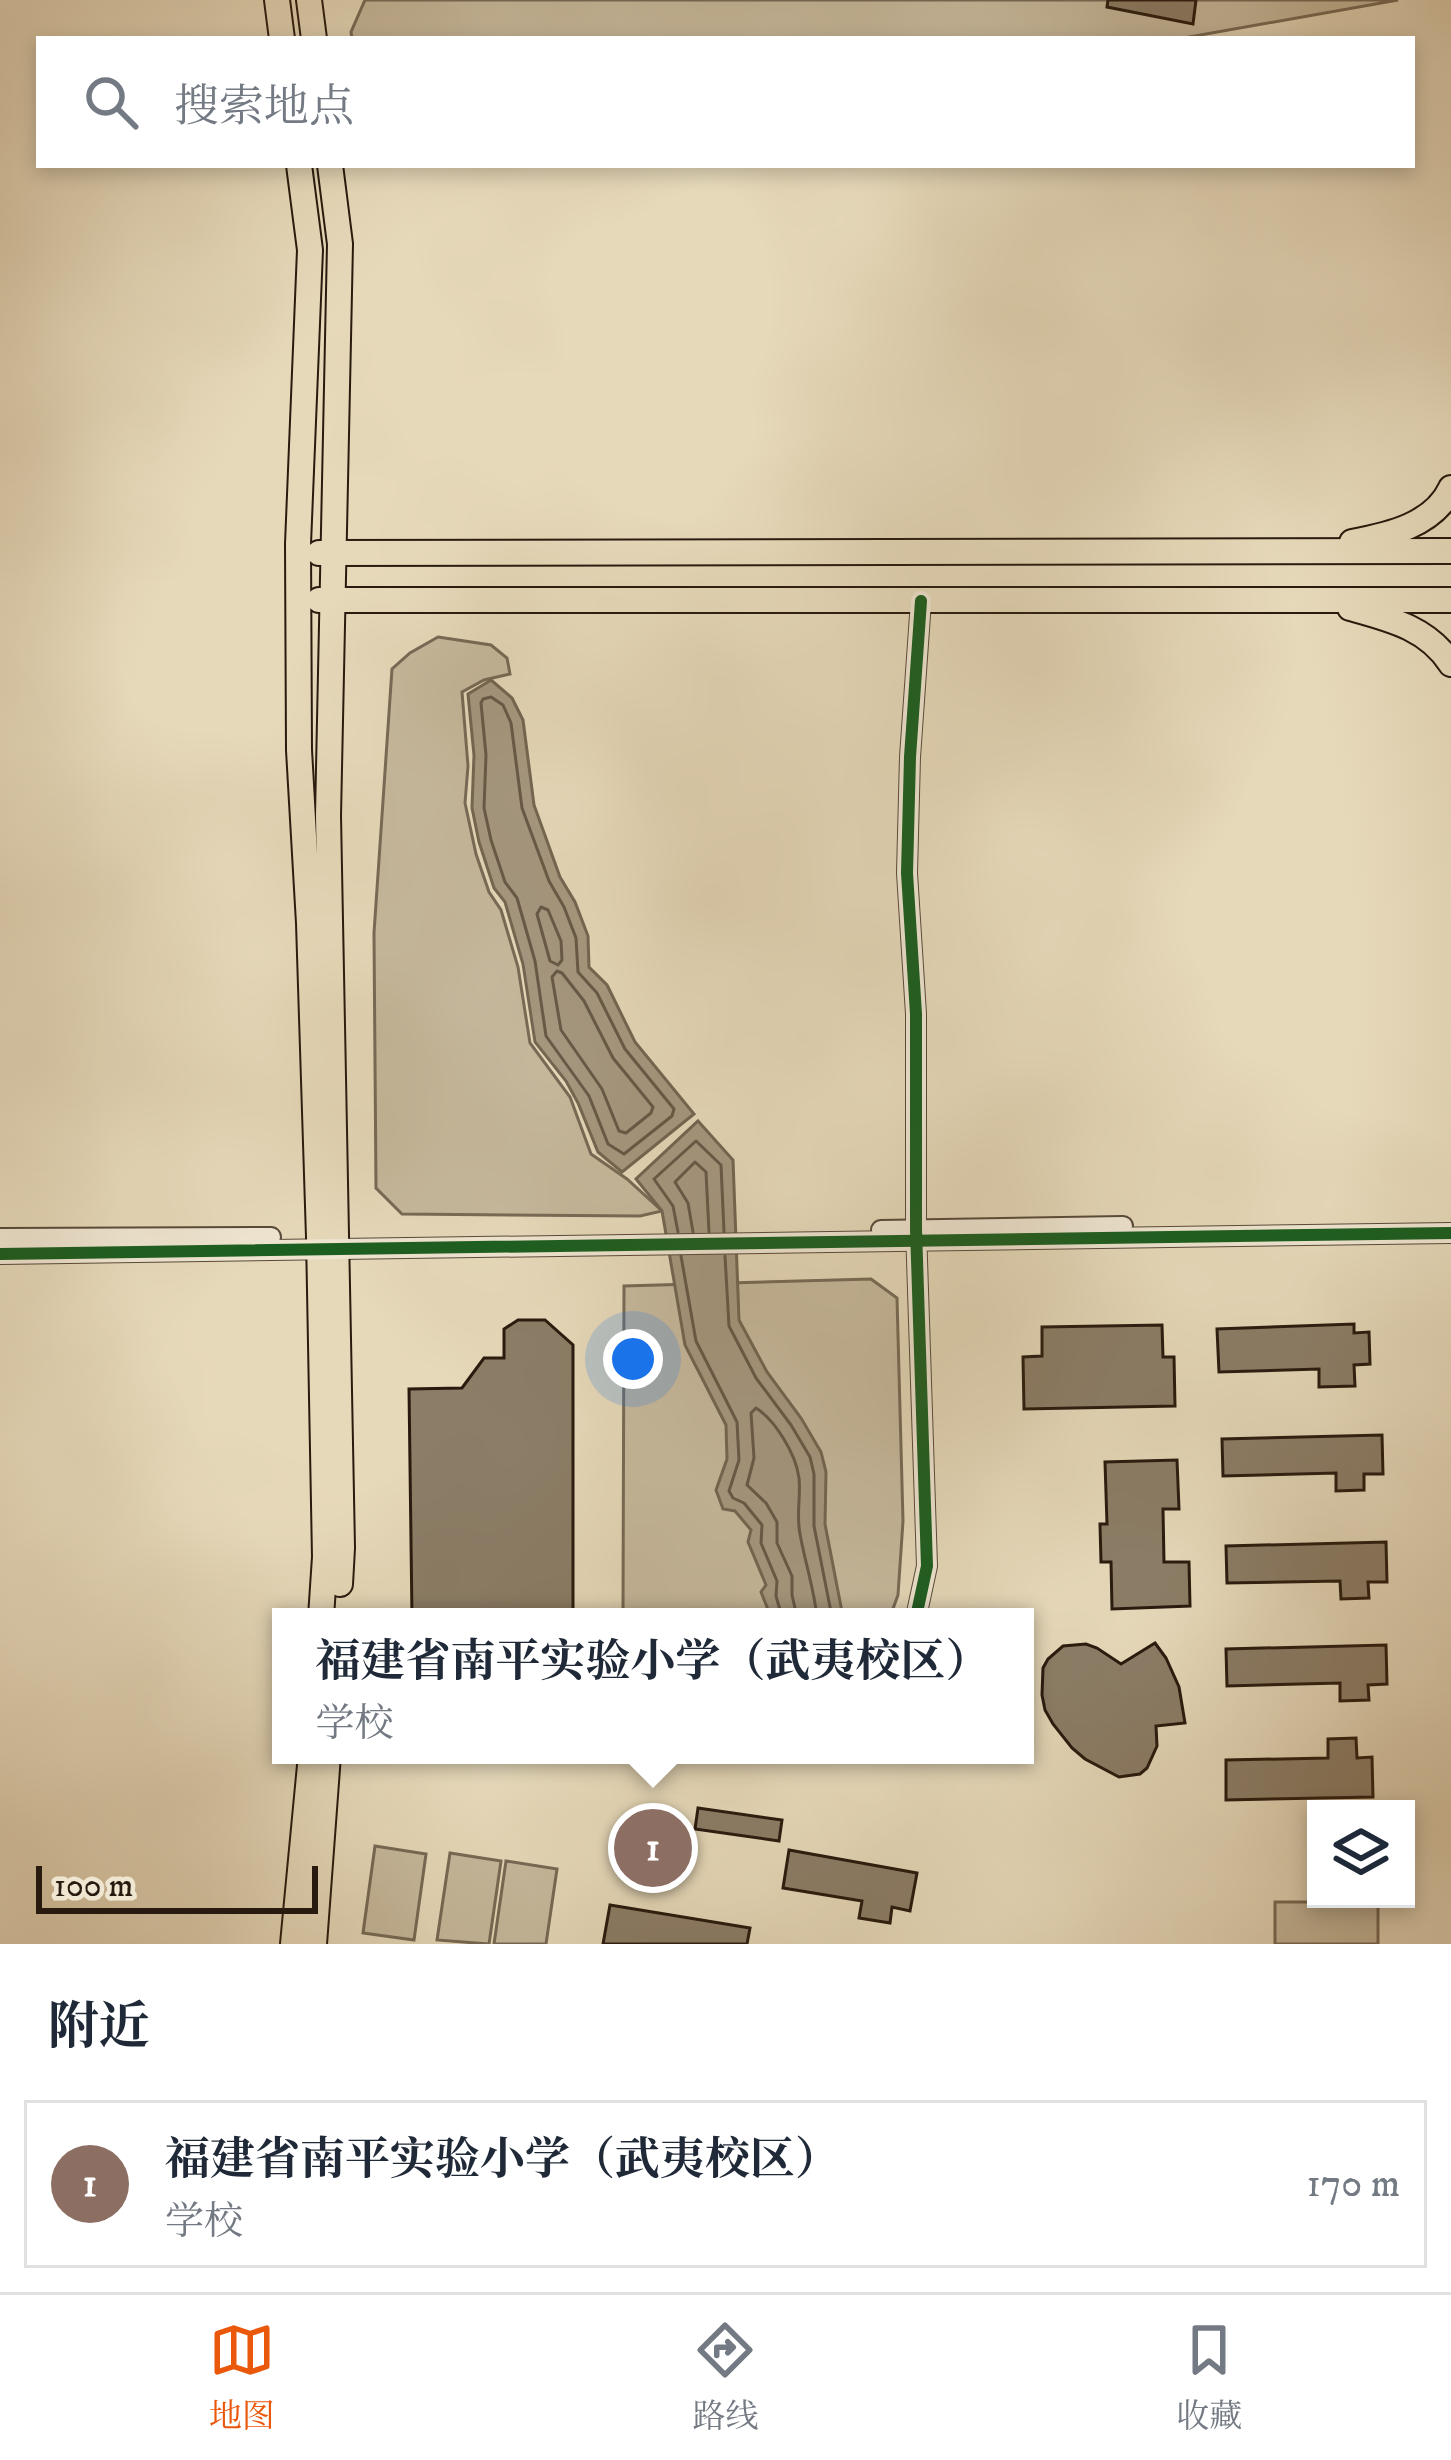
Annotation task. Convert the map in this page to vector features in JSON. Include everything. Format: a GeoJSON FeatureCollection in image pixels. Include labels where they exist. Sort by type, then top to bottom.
{"type":"FeatureCollection","features":[{"type":"Feature","properties":{"kind":"main road"},"geometry":{"type":"LineString","coordinates":[[277,0],[282,36]]}},
{"type":"Feature","properties":{"kind":"main road"},"geometry":{"type":"LineString","coordinates":[[309,0],[314,36]]}},
{"type":"Feature","properties":{"kind":"main road"},"geometry":{"type":"LineString","coordinates":[[298,168],[310,250],[298,554],[299,750],[329,1242],[342,1548],[338,1608]]}},
{"type":"Feature","properties":{"kind":"main road"},"geometry":{"type":"LineString","coordinates":[[322,1608],[329,1242],[328,816],[340,244],[330,168]]}},
{"type":"Feature","properties":{"kind":"main road"},"geometry":{"type":"LineString","coordinates":[[1302,551],[1407,528],[1432,512],[1451,488]]}},
{"type":"Feature","properties":{"kind":"main road"},"geometry":{"type":"LineString","coordinates":[[298,554],[1451,551]]}},
{"type":"Feature","properties":{"kind":"main road"},"geometry":{"type":"LineString","coordinates":[[1319,599],[1414,629],[1439,647],[1451,664]]}},
{"type":"Feature","properties":{"kind":"main road"},"geometry":{"type":"LineString","coordinates":[[298,601],[1451,600]]}},
{"type":"Feature","properties":{"kind":"main road"},"geometry":{"type":"LineString","coordinates":[[293,1944],[310,1764]]}},
{"type":"Feature","properties":{"kind":"main road"},"geometry":{"type":"LineString","coordinates":[[314,1944],[327,1764]]}},
{"type":"Feature","properties":{"kind":"street"},"geometry":{"type":"LineString","coordinates":[[918,1608],[927,1566],[916,1235],[916,1014],[907,873],[921,601]]}},
{"type":"Feature","properties":{"kind":"street"},"geometry":{"type":"LineString","coordinates":[[916,1235],[1451,1221]]}},
{"type":"Feature","properties":{"kind":"street"},"geometry":{"type":"LineString","coordinates":[[0,1254],[585,1238],[1451,1233]]}},
{"type":"Feature","properties":{"kind":"street"},"geometry":{"type":"LineString","coordinates":[[0,1238],[329,1242]]}},
{"type":"Feature","properties":{"kind":"shaded area"},"geometry":{"type":"Polygon","coordinates":[[[365,0],[1398,0],[1195,36],[352,36],[365,0]]]}},
{"type":"Feature","properties":{"kind":"shaded area"},"geometry":{"type":"Polygon","coordinates":[[[438,637],[491,645],[507,658],[510,674],[462,692],[468,766],[465,803],[476,854],[489,892],[501,910],[518,967],[530,1043],[570,1097],[591,1154],[662,1211],[640,1216],[402,1214],[376,1188],[374,933],[392,669],[438,637]]]}},
{"type":"Feature","properties":{"kind":"shaded area"},"geometry":{"type":"Polygon","coordinates":[[[871,1279],[897,1298],[903,1521],[893,1608],[623,1608],[624,1286],[871,1279]]]}},
{"type":"Feature","properties":{"kind":"shaded area"},"geometry":{"type":"Polygon","coordinates":[[[375,1846],[426,1854],[414,1940],[363,1933],[375,1846]]]}},
{"type":"Feature","properties":{"kind":"shaded area"},"geometry":{"type":"Polygon","coordinates":[[[450,1853],[501,1861],[489,1944],[437,1940],[450,1853]]]}},
{"type":"Feature","properties":{"kind":"shaded area"},"geometry":{"type":"Polygon","coordinates":[[[506,1861],[557,1869],[546,1944],[494,1944],[506,1861]]]}},
{"type":"Feature","properties":{"kind":"shaded area"},"geometry":{"type":"Polygon","coordinates":[[[1275,1902],[1307,1902],[1307,1908],[1378,1908],[1378,1944],[1275,1944],[1275,1902]]]}},
{"type":"Feature","properties":{"kind":"water"},"geometry":{"type":"Polygon","coordinates":[[[491,680],[512,698],[523,720],[534,805],[588,936],[589,967],[607,985],[635,1042],[694,1114],[622,1172],[598,1152],[566,1081],[535,1042],[523,964],[505,902],[494,888],[479,842],[472,808],[474,755],[468,694],[491,680]]]}},
{"type":"Feature","properties":{"kind":"water"},"geometry":{"type":"Polygon","coordinates":[[[698,1121],[733,1160],[739,1320],[767,1372],[821,1452],[826,1472],[825,1524],[841,1608],[767,1608],[761,1592],[766,1585],[748,1542],[751,1530],[735,1511],[723,1509],[716,1490],[727,1459],[726,1425],[685,1345],[662,1211],[636,1179],[698,1121]]]}},
{"type":"Feature","properties":{"kind":"building"},"geometry":{"type":"Polygon","coordinates":[[[1108,0],[1196,0],[1193,24],[1107,7],[1108,0]]]}},
{"type":"Feature","properties":{"kind":"building"},"geometry":{"type":"Polygon","coordinates":[[[518,1320],[545,1320],[573,1345],[573,1608],[412,1608],[409,1389],[462,1388],[484,1358],[504,1358],[504,1329],[518,1320]]]}},
{"type":"Feature","properties":{"kind":"building"},"geometry":{"type":"Polygon","coordinates":[[[1354,1324],[1354,1333],[1369,1332],[1370,1364],[1354,1365],[1355,1386],[1319,1387],[1319,1369],[1219,1372],[1217,1329],[1354,1324]]]}},
{"type":"Feature","properties":{"kind":"building"},"geometry":{"type":"Polygon","coordinates":[[[1162,1325],[1163,1357],[1174,1357],[1175,1406],[1024,1409],[1023,1357],[1042,1356],[1042,1327],[1162,1325]]]}},
{"type":"Feature","properties":{"kind":"building"},"geometry":{"type":"Polygon","coordinates":[[[1382,1435],[1383,1474],[1364,1474],[1364,1490],[1336,1491],[1336,1473],[1223,1476],[1222,1439],[1382,1435]]]}},
{"type":"Feature","properties":{"kind":"building"},"geometry":{"type":"Polygon","coordinates":[[[1177,1460],[1179,1509],[1163,1509],[1164,1562],[1189,1562],[1190,1606],[1112,1609],[1111,1562],[1101,1562],[1100,1524],[1107,1524],[1105,1462],[1177,1460]]]}},
{"type":"Feature","properties":{"kind":"building"},"geometry":{"type":"Polygon","coordinates":[[[1386,1542],[1387,1582],[1368,1582],[1369,1598],[1341,1599],[1340,1581],[1227,1583],[1226,1546],[1386,1542]]]}},
{"type":"Feature","properties":{"kind":"building"},"geometry":{"type":"Polygon","coordinates":[[[1155,1643],[1179,1687],[1185,1723],[1156,1726],[1157,1746],[1147,1768],[1119,1777],[1085,1759],[1053,1724],[1042,1695],[1043,1668],[1063,1646],[1086,1644],[1121,1664],[1155,1643]]]}},
{"type":"Feature","properties":{"kind":"building"},"geometry":{"type":"Polygon","coordinates":[[[1386,1645],[1387,1684],[1368,1685],[1369,1700],[1340,1701],[1340,1683],[1227,1686],[1226,1649],[1386,1645]]]}},
{"type":"Feature","properties":{"kind":"building"},"geometry":{"type":"Polygon","coordinates":[[[1356,1738],[1357,1758],[1372,1757],[1373,1797],[1226,1800],[1226,1760],[1328,1758],[1328,1739],[1356,1738]]]}},
{"type":"Feature","properties":{"kind":"building"},"geometry":{"type":"Polygon","coordinates":[[[698,1808],[782,1820],[779,1841],[695,1829],[698,1808]]]}},
{"type":"Feature","properties":{"kind":"building"},"geometry":{"type":"Polygon","coordinates":[[[789,1850],[917,1873],[910,1911],[892,1907],[890,1923],[859,1918],[862,1901],[783,1888],[789,1850]]]}},
{"type":"Feature","properties":{"kind":"building"},"geometry":{"type":"Polygon","coordinates":[[[610,1905],[750,1928],[747,1944],[603,1944],[610,1905]]]}},
{"type":"Feature","properties":{"kind":"cycle path"},"geometry":{"type":"LineString","coordinates":[[918,1608],[927,1566],[916,1229],[916,1014],[907,873],[921,601]]}},
{"type":"Feature","properties":{"kind":"cycle path"},"geometry":{"type":"LineString","coordinates":[[0,1254],[1451,1233]]}},
{"type":"Feature","properties":{"kind":"place","name":"福建省南平实验小学（武夷校区）"},"geometry":{"type":"Point","coordinates":[653,1848]}}]}
